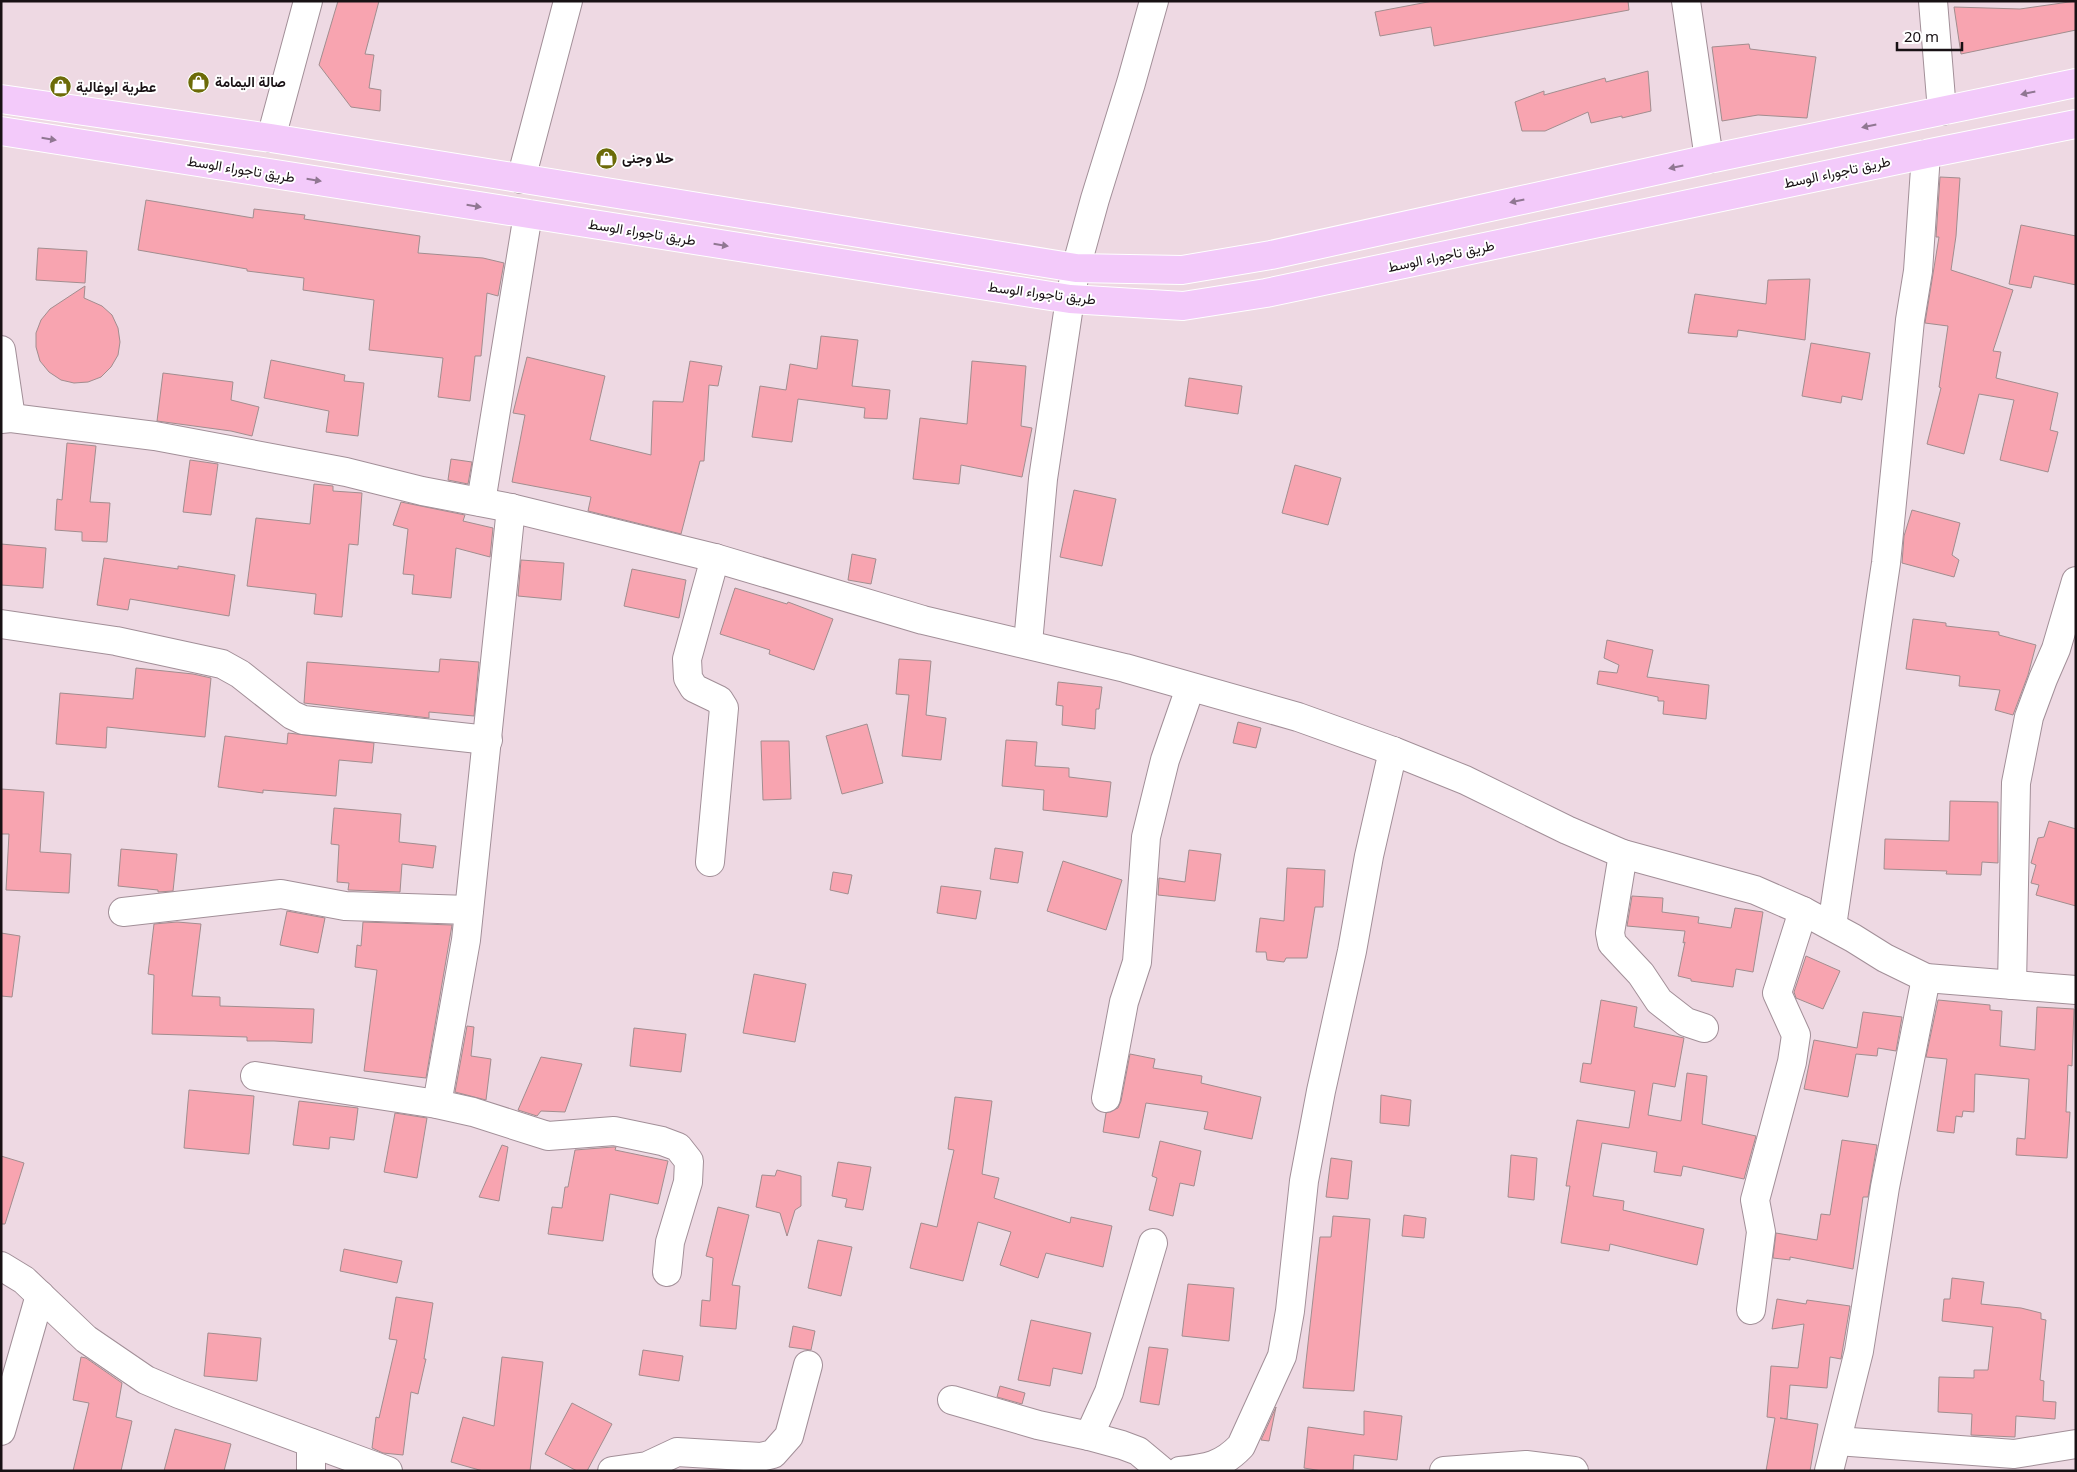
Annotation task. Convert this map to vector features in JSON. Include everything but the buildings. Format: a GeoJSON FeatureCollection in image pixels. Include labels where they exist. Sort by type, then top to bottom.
{"type":"FeatureCollection","features":[{"type":"Feature","properties":{"kind":"main road"},"geometry":{"type":"LineString","coordinates":[[1,99],[271,138],[1076,268],[1182,270],[1271,255],[1709,159],[2076,82]]}},
{"type":"Feature","properties":{"kind":"main road","name":"طريق تاجوراء الوسط"},"geometry":{"type":"LineString","coordinates":[[1,131],[1070,299],[1183,306],[1266,293],[2076,124]]}},
{"type":"Feature","properties":{"kind":"street"},"geometry":{"type":"LineString","coordinates":[[271,138],[308,1]]}},
{"type":"Feature","properties":{"kind":"street"},"geometry":{"type":"LineString","coordinates":[[522,179],[568,1]]}},
{"type":"Feature","properties":{"kind":"street"},"geometry":{"type":"LineString","coordinates":[[1028,644],[1042,479],[1076,268],[1154,1]]}},
{"type":"Feature","properties":{"kind":"street"},"geometry":{"type":"LineString","coordinates":[[1686,1],[1709,159]]}},
{"type":"Feature","properties":{"kind":"street"},"geometry":{"type":"LineString","coordinates":[[1932,1],[1942,111]]}},
{"type":"Feature","properties":{"kind":"street"},"geometry":{"type":"LineString","coordinates":[[1832,926],[1886,563],[1910,320],[1918,271],[1926,154]]}},
{"type":"Feature","properties":{"kind":"street"},"geometry":{"type":"LineString","coordinates":[[481,502],[528,214]]}},
{"type":"Feature","properties":{"kind":"street"},"geometry":{"type":"LineString","coordinates":[[1,350],[6,418],[155,436],[258,457],[346,472],[422,491],[511,508],[715,558],[923,620],[1125,668],[1190,688],[1298,717],[1393,751],[1465,780],[1567,830],[1623,854],[1755,890],[1803,911],[1885,958],[1926,978],[2076,990]]}},
{"type":"Feature","properties":{"kind":"street"},"geometry":{"type":"LineString","coordinates":[[437,1104],[466,940],[511,508]]}},
{"type":"Feature","properties":{"kind":"street"},"geometry":{"type":"LineString","coordinates":[[710,862],[724,708],[718,700],[694,688],[688,678],[688,659],[715,558]]}},
{"type":"Feature","properties":{"kind":"street"},"geometry":{"type":"LineString","coordinates":[[2012,985],[2016,783],[2020,756],[2029,717],[2056,649],[2076,580]]}},
{"type":"Feature","properties":{"kind":"street"},"geometry":{"type":"LineString","coordinates":[[1,624],[116,641],[222,664],[240,674],[297,718],[304,720],[488,740]]}},
{"type":"Feature","properties":{"kind":"street"},"geometry":{"type":"LineString","coordinates":[[1106,1098],[1124,1002],[1137,962],[1146,837],[1166,760],[1190,688]]}},
{"type":"Feature","properties":{"kind":"street"},"geometry":{"type":"LineString","coordinates":[[1180,1471],[1206,1468],[1221,1463],[1241,1446],[1282,1356],[1290,1311],[1304,1181],[1321,1091],[1352,951],[1369,856],[1393,751]]}},
{"type":"Feature","properties":{"kind":"street"},"geometry":{"type":"LineString","coordinates":[[1623,854],[1610,933],[1612,943],[1641,974],[1659,1000],[1686,1022],[1704,1028]]}},
{"type":"Feature","properties":{"kind":"street"},"geometry":{"type":"LineString","coordinates":[[123,912],[281,894],[345,906],[469,910]]}},
{"type":"Feature","properties":{"kind":"street"},"geometry":{"type":"LineString","coordinates":[[1750,1310],[1761,1232],[1755,1200],[1792,1062],[1796,1035],[1777,993],[1803,911]]}},
{"type":"Feature","properties":{"kind":"street"},"geometry":{"type":"LineString","coordinates":[[1829,1471],[1859,1352],[1885,1187],[1926,978]]}},
{"type":"Feature","properties":{"kind":"street"},"geometry":{"type":"LineString","coordinates":[[255,1076],[437,1104],[473,1112],[548,1136],[614,1131],[662,1141],[678,1147],[689,1161],[688,1182],[670,1242],[667,1272]]}},
{"type":"Feature","properties":{"kind":"street"},"geometry":{"type":"LineString","coordinates":[[1089,1436],[1109,1392],[1153,1243]]}},
{"type":"Feature","properties":{"kind":"street"},"geometry":{"type":"LineString","coordinates":[[1,1266],[24,1280],[86,1339],[146,1380],[388,1471]]}},
{"type":"Feature","properties":{"kind":"street"},"geometry":{"type":"LineString","coordinates":[[1,1431],[40,1295]]}},
{"type":"Feature","properties":{"kind":"street"},"geometry":{"type":"LineString","coordinates":[[612,1471],[647,1466],[677,1452],[761,1457],[773,1454],[789,1436],[808,1365]]}},
{"type":"Feature","properties":{"kind":"street"},"geometry":{"type":"LineString","coordinates":[[952,1400],[1038,1425],[1089,1436],[1138,1451],[1162,1471]]}},
{"type":"Feature","properties":{"kind":"street"},"geometry":{"type":"LineString","coordinates":[[1837,1442],[2014,1454],[2076,1444]]}},
{"type":"Feature","properties":{"kind":"street"},"geometry":{"type":"LineString","coordinates":[[311,1443],[311,1471]]}},
{"type":"Feature","properties":{"kind":"street"},"geometry":{"type":"LineString","coordinates":[[1444,1471],[1526,1465],[1574,1471]]}},
{"type":"Feature","properties":{"kind":"place","name":"صالة اليمامة"},"geometry":{"type":"Point","coordinates":[199,82]}},
{"type":"Feature","properties":{"kind":"place","name":"عطرية ابوغالية"},"geometry":{"type":"Point","coordinates":[60,87]}},
{"type":"Feature","properties":{"kind":"place","name":"حلا وجنى"},"geometry":{"type":"Point","coordinates":[606,158]}}]}
